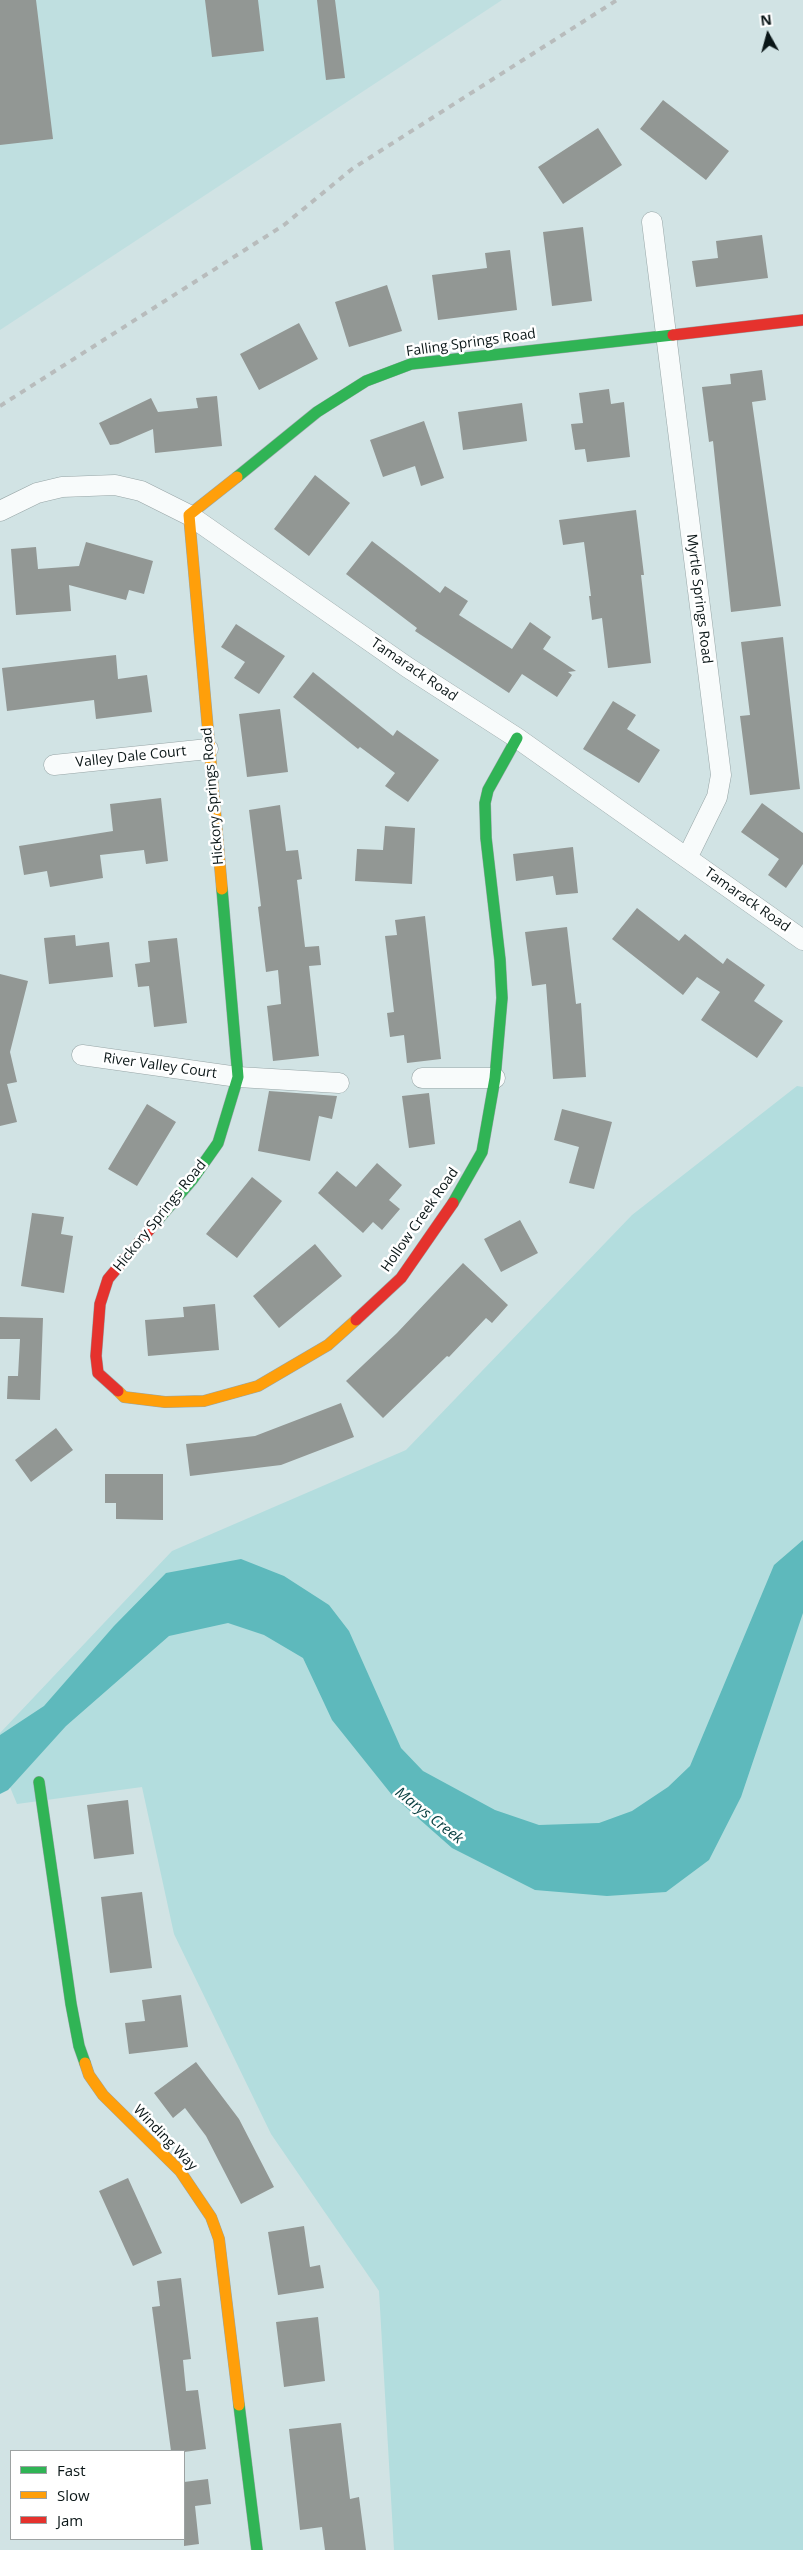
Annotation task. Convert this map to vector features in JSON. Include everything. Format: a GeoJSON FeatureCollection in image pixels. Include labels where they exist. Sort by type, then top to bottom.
{"type":"FeatureCollection","features":[{"type":"Feature","properties":{"kind":"street","name":"Myrtle Springs Road"},"geometry":{"type":"LineString","coordinates":[[652,222],[721,775],[717,797],[686,858]]}},
{"type":"Feature","properties":{"kind":"street","name":"Falling Springs Road"},"geometry":{"type":"LineString","coordinates":[[189,515],[317,412],[366,381],[411,364],[803,320]]}},
{"type":"Feature","properties":{"kind":"street","name":"Tamarack Road"},"geometry":{"type":"LineString","coordinates":[[0,511],[38,493],[62,487],[115,485],[142,491],[189,515],[407,667],[517,738],[803,940]]}},
{"type":"Feature","properties":{"kind":"street","name":"Hickory Springs Road"},"geometry":{"type":"LineString","coordinates":[[108,1383],[98,1373],[96,1356],[100,1304],[108,1279],[192,1180],[218,1143],[238,1077],[189,515]]}},
{"type":"Feature","properties":{"kind":"street","name":"Hollow Creek Road"},"geometry":{"type":"LineString","coordinates":[[108,1383],[124,1397],[165,1402],[204,1401],[258,1386],[328,1345],[401,1278],[462,1191],[482,1152],[495,1078],[502,998],[486,838],[485,803],[488,790],[517,738]]}},
{"type":"Feature","properties":{"kind":"street","name":"Valley Dale Court"},"geometry":{"type":"LineString","coordinates":[[54,765],[208,749]]}},
{"type":"Feature","properties":{"kind":"street","name":"River Valley Court"},"geometry":{"type":"LineString","coordinates":[[82,1055],[238,1077]]}},
{"type":"Feature","properties":{"kind":"street"},"geometry":{"type":"LineString","coordinates":[[238,1077],[339,1083]]}},
{"type":"Feature","properties":{"kind":"street"},"geometry":{"type":"LineString","coordinates":[[422,1078],[495,1078]]}},
{"type":"Feature","properties":{"kind":"street","name":"Winding Way"},"geometry":{"type":"LineString","coordinates":[[39,1782],[71,2004],[80,2046],[89,2075],[103,2095],[180,2171],[211,2218],[219,2239],[257,2550]]}},
{"type":"Feature","properties":{"kind":"shaded area"},"geometry":{"type":"Polygon","coordinates":[[[0,0],[502,0],[0,330],[0,0]]]}},
{"type":"Feature","properties":{"kind":"shaded area"},"geometry":{"type":"Polygon","coordinates":[[[797,1086],[803,1087],[803,2550],[394,2550],[379,2291],[271,2134],[174,1934],[142,1787],[17,1804],[0,1763],[0,1733],[172,1551],[406,1450],[632,1215],[797,1086]]]}},
{"type":"Feature","properties":{"kind":"water","name":"Marys Creek"},"geometry":{"type":"Polygon","coordinates":[[[803,1540],[803,1613],[741,1797],[709,1860],[666,1892],[607,1896],[535,1890],[452,1848],[392,1795],[332,1720],[303,1658],[264,1635],[228,1623],[169,1636],[66,1726],[8,1790],[0,1794],[0,1735],[44,1706],[114,1626],[166,1573],[241,1559],[284,1576],[329,1605],[349,1631],[401,1748],[423,1771],[495,1810],[539,1825],[599,1823],[632,1811],[668,1787],[690,1766],[774,1565],[803,1540]]]}},
{"type":"Feature","properties":{"kind":"building"},"geometry":{"type":"Polygon","coordinates":[[[0,0],[36,0],[53,139],[0,145],[0,0]]]}},
{"type":"Feature","properties":{"kind":"building"},"geometry":{"type":"Polygon","coordinates":[[[205,0],[258,0],[264,51],[212,57],[205,0]]]}},
{"type":"Feature","properties":{"kind":"building"},"geometry":{"type":"Polygon","coordinates":[[[317,0],[335,0],[345,78],[326,80],[317,0]]]}},
{"type":"Feature","properties":{"kind":"building"},"geometry":{"type":"Polygon","coordinates":[[[663,100],[729,151],[706,180],[640,129],[663,100]]]}},
{"type":"Feature","properties":{"kind":"building"},"geometry":{"type":"Polygon","coordinates":[[[598,128],[622,165],[563,204],[538,167],[598,128]]]}},
{"type":"Feature","properties":{"kind":"building"},"geometry":{"type":"Polygon","coordinates":[[[583,227],[592,301],[552,306],[543,232],[583,227]]]}},
{"type":"Feature","properties":{"kind":"building"},"geometry":{"type":"Polygon","coordinates":[[[762,235],[768,278],[696,287],[692,261],[718,258],[716,241],[762,235]]]}},
{"type":"Feature","properties":{"kind":"building"},"geometry":{"type":"Polygon","coordinates":[[[510,250],[517,310],[438,320],[432,275],[487,268],[485,253],[510,250]]]}},
{"type":"Feature","properties":{"kind":"building"},"geometry":{"type":"Polygon","coordinates":[[[387,285],[402,331],[349,347],[335,302],[387,285]]]}},
{"type":"Feature","properties":{"kind":"building"},"geometry":{"type":"Polygon","coordinates":[[[299,323],[318,359],[259,390],[240,354],[299,323]]]}},
{"type":"Feature","properties":{"kind":"building"},"geometry":{"type":"Polygon","coordinates":[[[762,370],[766,400],[752,402],[781,606],[731,612],[713,441],[709,442],[702,387],[731,384],[730,374],[762,370]]]}},
{"type":"Feature","properties":{"kind":"building"},"geometry":{"type":"Polygon","coordinates":[[[609,389],[611,404],[624,402],[630,457],[587,462],[585,449],[575,450],[571,424],[583,423],[579,393],[609,389]]]}},
{"type":"Feature","properties":{"kind":"building"},"geometry":{"type":"Polygon","coordinates":[[[217,396],[222,446],[155,453],[153,429],[118,444],[110,445],[99,423],[151,398],[158,412],[198,408],[196,398],[217,396]]]}},
{"type":"Feature","properties":{"kind":"building"},"geometry":{"type":"Polygon","coordinates":[[[522,403],[527,441],[463,450],[458,412],[522,403]]]}},
{"type":"Feature","properties":{"kind":"building"},"geometry":{"type":"Polygon","coordinates":[[[424,421],[444,478],[421,486],[415,466],[383,477],[370,440],[424,421]]]}},
{"type":"Feature","properties":{"kind":"building"},"geometry":{"type":"Polygon","coordinates":[[[315,475],[350,503],[309,556],[274,529],[315,475]]]}},
{"type":"Feature","properties":{"kind":"building"},"geometry":{"type":"Polygon","coordinates":[[[636,510],[644,575],[641,575],[651,663],[608,668],[602,618],[592,620],[584,542],[563,545],[559,520],[636,510]]]}},
{"type":"Feature","properties":{"kind":"building"},"geometry":{"type":"Polygon","coordinates":[[[372,541],[440,593],[445,586],[468,601],[459,615],[512,649],[530,622],[551,637],[543,649],[576,671],[568,672],[572,675],[557,697],[522,674],[509,693],[415,631],[417,628],[346,574],[372,541]]]}},
{"type":"Feature","properties":{"kind":"building"},"geometry":{"type":"Polygon","coordinates":[[[86,542],[153,561],[144,594],[129,590],[126,600],[69,585],[71,611],[16,615],[11,549],[36,547],[38,569],[79,566],[86,542]]]}},
{"type":"Feature","properties":{"kind":"building"},"geometry":{"type":"Polygon","coordinates":[[[236,624],[285,656],[259,694],[234,678],[245,662],[221,647],[236,624]]]}},
{"type":"Feature","properties":{"kind":"building"},"geometry":{"type":"Polygon","coordinates":[[[783,637],[800,789],[750,795],[740,716],[750,715],[741,642],[783,637]]]}},
{"type":"Feature","properties":{"kind":"building"},"geometry":{"type":"Polygon","coordinates":[[[116,655],[118,679],[147,675],[152,712],[96,719],[94,700],[7,711],[2,668],[116,655]]]}},
{"type":"Feature","properties":{"kind":"building"},"geometry":{"type":"Polygon","coordinates":[[[313,672],[393,736],[397,730],[439,760],[408,802],[385,786],[395,773],[360,747],[358,749],[293,697],[313,672]]]}},
{"type":"Feature","properties":{"kind":"building"},"geometry":{"type":"Polygon","coordinates":[[[613,701],[636,715],[627,729],[660,750],[639,783],[583,749],[613,701]]]}},
{"type":"Feature","properties":{"kind":"building"},"geometry":{"type":"Polygon","coordinates":[[[280,709],[288,772],[247,777],[239,714],[280,709]]]}},
{"type":"Feature","properties":{"kind":"building"},"geometry":{"type":"Polygon","coordinates":[[[161,798],[168,861],[146,864],[144,850],[100,855],[103,878],[50,887],[47,871],[24,875],[19,846],[113,831],[110,804],[161,798]]]}},
{"type":"Feature","properties":{"kind":"building"},"geometry":{"type":"Polygon","coordinates":[[[762,803],[803,833],[803,864],[786,888],[768,875],[779,859],[741,832],[762,803]]]}},
{"type":"Feature","properties":{"kind":"building"},"geometry":{"type":"Polygon","coordinates":[[[280,805],[286,851],[298,850],[302,879],[297,880],[305,947],[319,946],[321,965],[309,966],[319,1056],[273,1061],[267,1006],[281,1004],[278,970],[266,972],[258,907],[261,906],[249,810],[280,805]]]}},
{"type":"Feature","properties":{"kind":"building"},"geometry":{"type":"Polygon","coordinates":[[[385,826],[415,828],[412,884],[355,881],[357,849],[383,850],[385,826]]]}},
{"type":"Feature","properties":{"kind":"building"},"geometry":{"type":"Polygon","coordinates":[[[573,847],[578,893],[556,895],[553,876],[516,881],[513,854],[573,847]]]}},
{"type":"Feature","properties":{"kind":"building"},"geometry":{"type":"Polygon","coordinates":[[[637,908],[679,941],[685,934],[723,964],[727,958],[765,985],[754,1001],[783,1021],[757,1058],[701,1020],[720,992],[697,977],[683,995],[612,939],[637,908]]]}},
{"type":"Feature","properties":{"kind":"building"},"geometry":{"type":"Polygon","coordinates":[[[425,916],[441,1059],[407,1063],[404,1035],[390,1037],[387,1013],[394,1012],[385,936],[397,935],[395,920],[425,916]]]}},
{"type":"Feature","properties":{"kind":"building"},"geometry":{"type":"Polygon","coordinates":[[[567,927],[576,1004],[581,1003],[586,1077],[553,1079],[546,984],[532,986],[525,932],[567,927]]]}},
{"type":"Feature","properties":{"kind":"building"},"geometry":{"type":"Polygon","coordinates":[[[75,935],[76,946],[109,942],[113,977],[49,984],[44,938],[75,935]]]}},
{"type":"Feature","properties":{"kind":"building"},"geometry":{"type":"Polygon","coordinates":[[[177,938],[187,1023],[154,1027],[149,986],[138,987],[135,964],[150,962],[148,941],[177,938]]]}},
{"type":"Feature","properties":{"kind":"building"},"geometry":{"type":"Polygon","coordinates":[[[0,974],[28,981],[10,1052],[17,1082],[7,1084],[17,1122],[0,1126],[0,974]]]}},
{"type":"Feature","properties":{"kind":"building"},"geometry":{"type":"Polygon","coordinates":[[[269,1091],[337,1096],[332,1119],[319,1116],[310,1161],[258,1151],[269,1091]]]}},
{"type":"Feature","properties":{"kind":"building"},"geometry":{"type":"Polygon","coordinates":[[[429,1093],[435,1144],[409,1148],[402,1096],[429,1093]]]}},
{"type":"Feature","properties":{"kind":"building"},"geometry":{"type":"Polygon","coordinates":[[[147,1104],[176,1122],[137,1186],[108,1169],[147,1104]]]}},
{"type":"Feature","properties":{"kind":"building"},"geometry":{"type":"Polygon","coordinates":[[[562,1109],[612,1122],[594,1189],[569,1183],[579,1147],[554,1140],[562,1109]]]}},
{"type":"Feature","properties":{"kind":"building"},"geometry":{"type":"Polygon","coordinates":[[[377,1163],[402,1185],[389,1200],[400,1209],[382,1230],[373,1222],[363,1233],[318,1193],[337,1171],[356,1187],[377,1163]]]}},
{"type":"Feature","properties":{"kind":"building"},"geometry":{"type":"Polygon","coordinates":[[[252,1177],[282,1201],[237,1258],[206,1234],[252,1177]]]}},
{"type":"Feature","properties":{"kind":"building"},"geometry":{"type":"Polygon","coordinates":[[[32,1213],[64,1217],[61,1234],[73,1236],[64,1293],[21,1286],[32,1213]]]}},
{"type":"Feature","properties":{"kind":"building"},"geometry":{"type":"Polygon","coordinates":[[[520,1220],[538,1253],[501,1272],[484,1239],[520,1220]]]}},
{"type":"Feature","properties":{"kind":"building"},"geometry":{"type":"Polygon","coordinates":[[[315,1244],[342,1276],[279,1328],[253,1296],[315,1244]]]}},
{"type":"Feature","properties":{"kind":"building"},"geometry":{"type":"Polygon","coordinates":[[[463,1263],[508,1305],[492,1323],[486,1318],[449,1357],[447,1356],[383,1418],[346,1381],[397,1333],[463,1263]]]}},
{"type":"Feature","properties":{"kind":"building"},"geometry":{"type":"Polygon","coordinates":[[[215,1304],[219,1350],[148,1356],[145,1320],[184,1317],[183,1307],[215,1304]]]}},
{"type":"Feature","properties":{"kind":"building"},"geometry":{"type":"Polygon","coordinates":[[[0,1317],[43,1318],[40,1400],[7,1399],[8,1376],[18,1376],[20,1339],[0,1339],[0,1317]]]}},
{"type":"Feature","properties":{"kind":"building"},"geometry":{"type":"Polygon","coordinates":[[[341,1403],[354,1437],[281,1465],[190,1476],[186,1444],[255,1436],[341,1403]]]}},
{"type":"Feature","properties":{"kind":"building"},"geometry":{"type":"Polygon","coordinates":[[[56,1428],[73,1450],[31,1482],[15,1460],[56,1428]]]}},
{"type":"Feature","properties":{"kind":"building"},"geometry":{"type":"Polygon","coordinates":[[[105,1474],[163,1474],[163,1520],[116,1519],[116,1503],[105,1503],[105,1474]]]}},
{"type":"Feature","properties":{"kind":"building"},"geometry":{"type":"Polygon","coordinates":[[[128,1800],[134,1854],[94,1859],[87,1805],[128,1800]]]}},
{"type":"Feature","properties":{"kind":"building"},"geometry":{"type":"Polygon","coordinates":[[[142,1892],[152,1968],[110,1973],[101,1897],[142,1892]]]}},
{"type":"Feature","properties":{"kind":"building"},"geometry":{"type":"Polygon","coordinates":[[[181,1995],[188,2047],[129,2054],[125,2023],[145,2021],[142,2000],[181,1995]]]}},
{"type":"Feature","properties":{"kind":"building"},"geometry":{"type":"Polygon","coordinates":[[[196,2062],[239,2119],[274,2187],[241,2204],[206,2136],[185,2108],[173,2118],[154,2093],[196,2062]]]}},
{"type":"Feature","properties":{"kind":"building"},"geometry":{"type":"Polygon","coordinates":[[[128,2178],[162,2253],[133,2266],[99,2191],[128,2178]]]}},
{"type":"Feature","properties":{"kind":"building"},"geometry":{"type":"Polygon","coordinates":[[[304,2226],[310,2267],[320,2265],[324,2288],[278,2295],[268,2232],[304,2226]]]}},
{"type":"Feature","properties":{"kind":"building"},"geometry":{"type":"Polygon","coordinates":[[[181,2278],[191,2359],[183,2360],[186,2391],[198,2390],[206,2449],[185,2452],[185,2450],[171,2450],[152,2307],[160,2306],[157,2281],[181,2278]]]}},
{"type":"Feature","properties":{"kind":"building"},"geometry":{"type":"Polygon","coordinates":[[[318,2317],[325,2381],[284,2387],[276,2322],[318,2317]]]}},
{"type":"Feature","properties":{"kind":"building"},"geometry":{"type":"Polygon","coordinates":[[[341,2423],[350,2499],[359,2497],[366,2550],[325,2550],[322,2527],[300,2530],[289,2429],[341,2423]]]}},
{"type":"Feature","properties":{"kind":"building"},"geometry":{"type":"Polygon","coordinates":[[[208,2479],[211,2504],[195,2506],[199,2544],[184,2546],[185,2540],[185,2482],[208,2479]]]}},
{"type":"Feature","properties":{"kind":"railway"},"geometry":{"type":"LineString","coordinates":[[0,406],[284,225],[352,169],[617,0]]}},
{"type":"Feature","properties":{"kind":"traffic: fast"},"geometry":{"type":"LineString","coordinates":[[237,477],[317,412],[366,381],[411,364],[673,335]]}},
{"type":"Feature","properties":{"kind":"traffic: fast"},"geometry":{"type":"LineString","coordinates":[[453,1203],[482,1152],[495,1078],[502,998],[500,960],[486,838],[485,803],[488,790],[517,738]]}},
{"type":"Feature","properties":{"kind":"traffic: fast"},"geometry":{"type":"LineString","coordinates":[[156,1222],[192,1180],[218,1143],[238,1077],[222,889]]}},
{"type":"Feature","properties":{"kind":"traffic: fast"},"geometry":{"type":"LineString","coordinates":[[39,1782],[71,2004],[79,2046],[85,2063]]}},
{"type":"Feature","properties":{"kind":"traffic: fast"},"geometry":{"type":"LineString","coordinates":[[239,2405],[257,2550]]}},
{"type":"Feature","properties":{"kind":"traffic: slow"},"geometry":{"type":"LineString","coordinates":[[222,889],[189,515],[237,477]]}},
{"type":"Feature","properties":{"kind":"traffic: slow"},"geometry":{"type":"LineString","coordinates":[[118,1391],[124,1397],[165,1402],[204,1401],[258,1386],[328,1345],[356,1320]]}},
{"type":"Feature","properties":{"kind":"traffic: slow"},"geometry":{"type":"LineString","coordinates":[[85,2063],[89,2075],[103,2095],[180,2171],[211,2217],[219,2239],[239,2405]]}},
{"type":"Feature","properties":{"kind":"traffic: jam"},"geometry":{"type":"LineString","coordinates":[[673,335],[803,320]]}},
{"type":"Feature","properties":{"kind":"traffic: jam"},"geometry":{"type":"LineString","coordinates":[[356,1320],[401,1278],[453,1203]]}},
{"type":"Feature","properties":{"kind":"traffic: jam"},"geometry":{"type":"LineString","coordinates":[[118,1391],[98,1373],[96,1356],[100,1304],[108,1279],[156,1222]]}}]}
